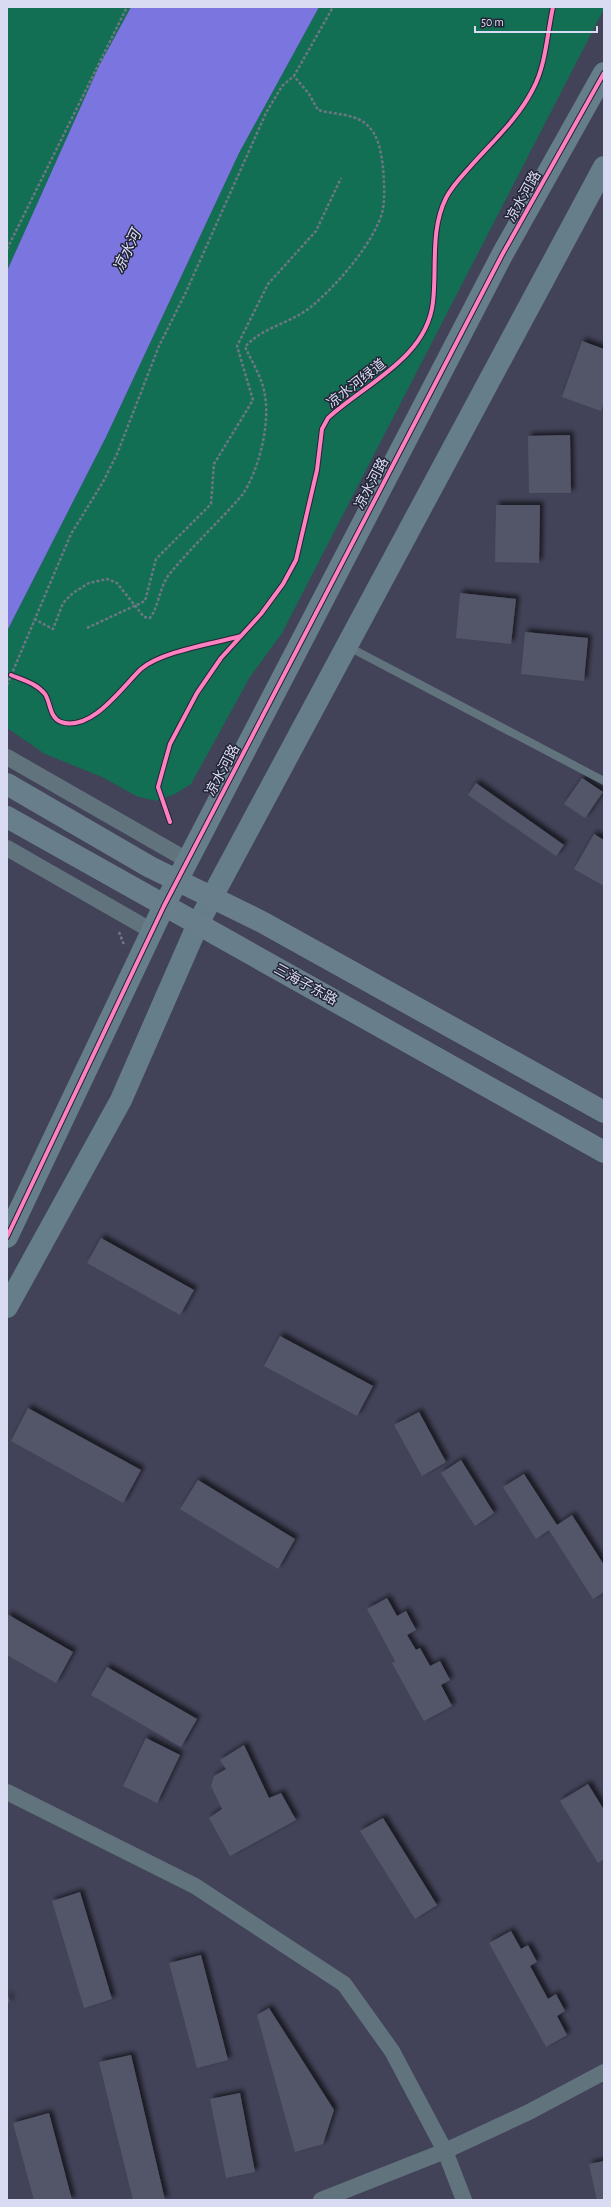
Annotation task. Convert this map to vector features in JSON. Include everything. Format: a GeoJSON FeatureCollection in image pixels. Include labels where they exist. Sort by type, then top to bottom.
{"type":"FeatureCollection","features":[{"type":"Feature","properties":{"kind":"main road"},"geometry":{"type":"LineString","coordinates":[[7,784],[150,866],[262,922],[604,1112]]}},
{"type":"Feature","properties":{"kind":"main road","name":"三海子东路"},"geometry":{"type":"LineString","coordinates":[[7,817],[604,1152]]}},
{"type":"Feature","properties":{"kind":"street","name":"凉水河路"},"geometry":{"type":"LineString","coordinates":[[7,1237],[177,880],[502,255],[604,73]]}},
{"type":"Feature","properties":{"kind":"street"},"geometry":{"type":"LineString","coordinates":[[7,1307],[121,1100],[198,924],[212,897],[604,167]]}},
{"type":"Feature","properties":{"kind":"street"},"geometry":{"type":"LineString","coordinates":[[7,757],[188,860]]}},
{"type":"Feature","properties":{"kind":"street"},"geometry":{"type":"LineString","coordinates":[[7,848],[152,932]]}},
{"type":"Feature","properties":{"kind":"street"},"geometry":{"type":"LineString","coordinates":[[7,1792],[195,1886],[344,1984],[392,2051],[444,2151],[464,2200]]}},
{"type":"Feature","properties":{"kind":"street"},"geometry":{"type":"LineString","coordinates":[[321,2200],[444,2151],[529,2112],[604,2072]]}},
{"type":"Feature","properties":{"kind":"lane"},"geometry":{"type":"LineString","coordinates":[[346,645],[604,781]]}},
{"type":"Feature","properties":{"kind":"path"},"geometry":{"type":"LineString","coordinates":[[7,250],[127,7]]}},
{"type":"Feature","properties":{"kind":"path"},"geometry":{"type":"LineString","coordinates":[[7,685],[71,534],[103,482],[117,454],[159,346],[186,292],[245,163],[266,113],[282,86],[294,76],[333,7]]}},
{"type":"Feature","properties":{"kind":"path"},"geometry":{"type":"LineString","coordinates":[[34,619],[53,629],[63,603],[73,593],[89,583],[106,579],[117,583],[144,617],[150,618],[154,612],[158,594],[167,577],[225,515],[243,494],[252,480],[257,464],[267,414],[265,394],[245,347],[253,338],[290,320],[311,307],[347,272],[372,236],[382,210],[384,199],[382,164],[377,139],[369,127],[359,119],[318,110],[309,94],[294,76]]}},
{"type":"Feature","properties":{"kind":"path"},"geometry":{"type":"LineString","coordinates":[[87,628],[145,600],[156,558],[210,504],[214,464],[253,400],[237,346],[268,284],[316,231],[341,178]]}},
{"type":"Feature","properties":{"kind":"path"},"geometry":{"type":"LineString","coordinates":[[11,675],[17,678]]}},
{"type":"Feature","properties":{"kind":"path"},"geometry":{"type":"LineString","coordinates":[[114,928],[120,932],[124,945],[121,952]]}},
{"type":"Feature","properties":{"kind":"green space"},"geometry":{"type":"Polygon","coordinates":[[[7,7],[131,7],[99,66],[7,271],[7,7]]]}},
{"type":"Feature","properties":{"kind":"green space"},"geometry":{"type":"Polygon","coordinates":[[[319,7],[604,7],[604,9],[282,633],[250,677],[191,784],[175,794],[156,801],[136,796],[102,777],[45,754],[7,728],[7,631],[106,437],[239,153],[319,7]]]}},
{"type":"Feature","properties":{"kind":"water","name":"凉水河"},"geometry":{"type":"Polygon","coordinates":[[[131,7],[319,7],[239,153],[106,437],[7,631],[7,271],[99,66],[131,7]]]}},
{"type":"Feature","properties":{"kind":"building"},"geometry":{"type":"Polygon","coordinates":[[[582,341],[604,349],[604,403],[601,411],[562,397],[582,341]]]}},
{"type":"Feature","properties":{"kind":"building"},"geometry":{"type":"Polygon","coordinates":[[[570,435],[571,493],[529,493],[528,436],[570,435]]]}},
{"type":"Feature","properties":{"kind":"building"},"geometry":{"type":"Polygon","coordinates":[[[496,505],[540,505],[539,563],[495,562],[496,505]]]}},
{"type":"Feature","properties":{"kind":"building"},"geometry":{"type":"Polygon","coordinates":[[[460,593],[516,599],[511,644],[456,638],[460,593]]]}},
{"type":"Feature","properties":{"kind":"building"},"geometry":{"type":"Polygon","coordinates":[[[525,632],[588,638],[584,681],[521,674],[525,632]]]}},
{"type":"Feature","properties":{"kind":"building"},"geometry":{"type":"Polygon","coordinates":[[[582,778],[603,792],[585,818],[564,804],[582,778]]]}},
{"type":"Feature","properties":{"kind":"building"},"geometry":{"type":"Polygon","coordinates":[[[476,783],[564,845],[556,856],[468,795],[476,783]]]}},
{"type":"Feature","properties":{"kind":"building"},"geometry":{"type":"Polygon","coordinates":[[[594,834],[604,840],[604,886],[574,869],[594,834]]]}},
{"type":"Feature","properties":{"kind":"building"},"geometry":{"type":"Polygon","coordinates":[[[101,1238],[194,1290],[180,1315],[87,1263],[101,1238]]]}},
{"type":"Feature","properties":{"kind":"building"},"geometry":{"type":"Polygon","coordinates":[[[280,1336],[373,1386],[357,1416],[264,1366],[280,1336]]]}},
{"type":"Feature","properties":{"kind":"building"},"geometry":{"type":"Polygon","coordinates":[[[28,1408],[141,1470],[123,1503],[11,1441],[28,1408]]]}},
{"type":"Feature","properties":{"kind":"building"},"geometry":{"type":"Polygon","coordinates":[[[419,1412],[446,1462],[422,1476],[394,1425],[419,1412]]]}},
{"type":"Feature","properties":{"kind":"building"},"geometry":{"type":"Polygon","coordinates":[[[461,1460],[494,1513],[475,1526],[441,1473],[461,1460]]]}},
{"type":"Feature","properties":{"kind":"building"},"geometry":{"type":"Polygon","coordinates":[[[524,1474],[557,1525],[572,1515],[604,1565],[604,1592],[593,1599],[549,1530],[536,1539],[503,1487],[524,1474]]]}},
{"type":"Feature","properties":{"kind":"building"},"geometry":{"type":"Polygon","coordinates":[[[198,1480],[295,1539],[278,1569],[180,1509],[198,1480]]]}},
{"type":"Feature","properties":{"kind":"building"},"geometry":{"type":"Polygon","coordinates":[[[387,1598],[397,1616],[406,1611],[416,1630],[407,1635],[416,1650],[420,1648],[430,1666],[440,1661],[450,1680],[441,1685],[452,1706],[424,1721],[392,1663],[395,1661],[367,1609],[387,1598]]]}},
{"type":"Feature","properties":{"kind":"building"},"geometry":{"type":"Polygon","coordinates":[[[7,1614],[73,1652],[56,1683],[7,1655],[7,1614]]]}},
{"type":"Feature","properties":{"kind":"building"},"geometry":{"type":"Polygon","coordinates":[[[107,1667],[197,1719],[181,1747],[91,1695],[107,1667]]]}},
{"type":"Feature","properties":{"kind":"building"},"geometry":{"type":"Polygon","coordinates":[[[146,1738],[180,1755],[157,1803],[123,1786],[146,1738]]]}},
{"type":"Feature","properties":{"kind":"building"},"geometry":{"type":"Polygon","coordinates":[[[244,1745],[269,1798],[281,1793],[296,1820],[230,1856],[209,1818],[222,1809],[211,1786],[214,1776],[226,1769],[220,1760],[244,1745]]]}},
{"type":"Feature","properties":{"kind":"building"},"geometry":{"type":"Polygon","coordinates":[[[588,1784],[604,1810],[604,1859],[598,1863],[560,1801],[588,1784]]]}},
{"type":"Feature","properties":{"kind":"building"},"geometry":{"type":"Polygon","coordinates":[[[383,1818],[437,1905],[415,1919],[360,1831],[383,1818]]]}},
{"type":"Feature","properties":{"kind":"building"},"geometry":{"type":"Polygon","coordinates":[[[80,1892],[112,1999],[84,2008],[52,1901],[80,1892]]]}},
{"type":"Feature","properties":{"kind":"building"},"geometry":{"type":"Polygon","coordinates":[[[511,1931],[521,1949],[528,1945],[537,1962],[530,1966],[548,1999],[556,1994],[565,2011],[557,2016],[567,2035],[546,2047],[489,1943],[511,1931]]]}},
{"type":"Feature","properties":{"kind":"building"},"geometry":{"type":"Polygon","coordinates":[[[201,1955],[228,2060],[197,2068],[169,1963],[201,1955]]]}},
{"type":"Feature","properties":{"kind":"building"},"geometry":{"type":"Polygon","coordinates":[[[7,1993],[10,2002],[7,2003],[7,1993]]]}},
{"type":"Feature","properties":{"kind":"building"},"geometry":{"type":"Polygon","coordinates":[[[269,2008],[334,2110],[323,2144],[295,2152],[257,2015],[269,2008]]]}},
{"type":"Feature","properties":{"kind":"building"},"geometry":{"type":"Polygon","coordinates":[[[131,2055],[165,2200],[133,2200],[99,2062],[131,2055]]]}},
{"type":"Feature","properties":{"kind":"building"},"geometry":{"type":"Polygon","coordinates":[[[240,2093],[255,2172],[226,2178],[210,2099],[240,2093]]]}},
{"type":"Feature","properties":{"kind":"building"},"geometry":{"type":"Polygon","coordinates":[[[49,2113],[72,2200],[34,2200],[13,2123],[49,2113]]]}},
{"type":"Feature","properties":{"kind":"building"},"geometry":{"type":"Polygon","coordinates":[[[604,2161],[604,2200],[597,2200],[589,2164],[604,2161]]]}},
{"type":"Feature","properties":{"kind":"cycle path","name":"凉水河绿道"},"geometry":{"type":"LineString","coordinates":[[170,822],[158,787],[170,744],[197,693],[221,658],[261,614],[283,584],[296,560],[317,470],[322,429],[328,418],[376,381],[407,354],[419,339],[428,322],[433,302],[436,236],[441,210],[454,185],[504,130],[527,100],[541,70],[553,7]]}},
{"type":"Feature","properties":{"kind":"cycle path"},"geometry":{"type":"LineString","coordinates":[[7,1237],[164,906],[502,255],[604,73]]}},
{"type":"Feature","properties":{"kind":"cycle path"},"geometry":{"type":"LineString","coordinates":[[11,675],[38,687],[45,694],[52,713],[57,720],[61,722],[73,723],[84,720],[106,706],[141,669],[150,663],[174,653],[241,636]]}}]}
